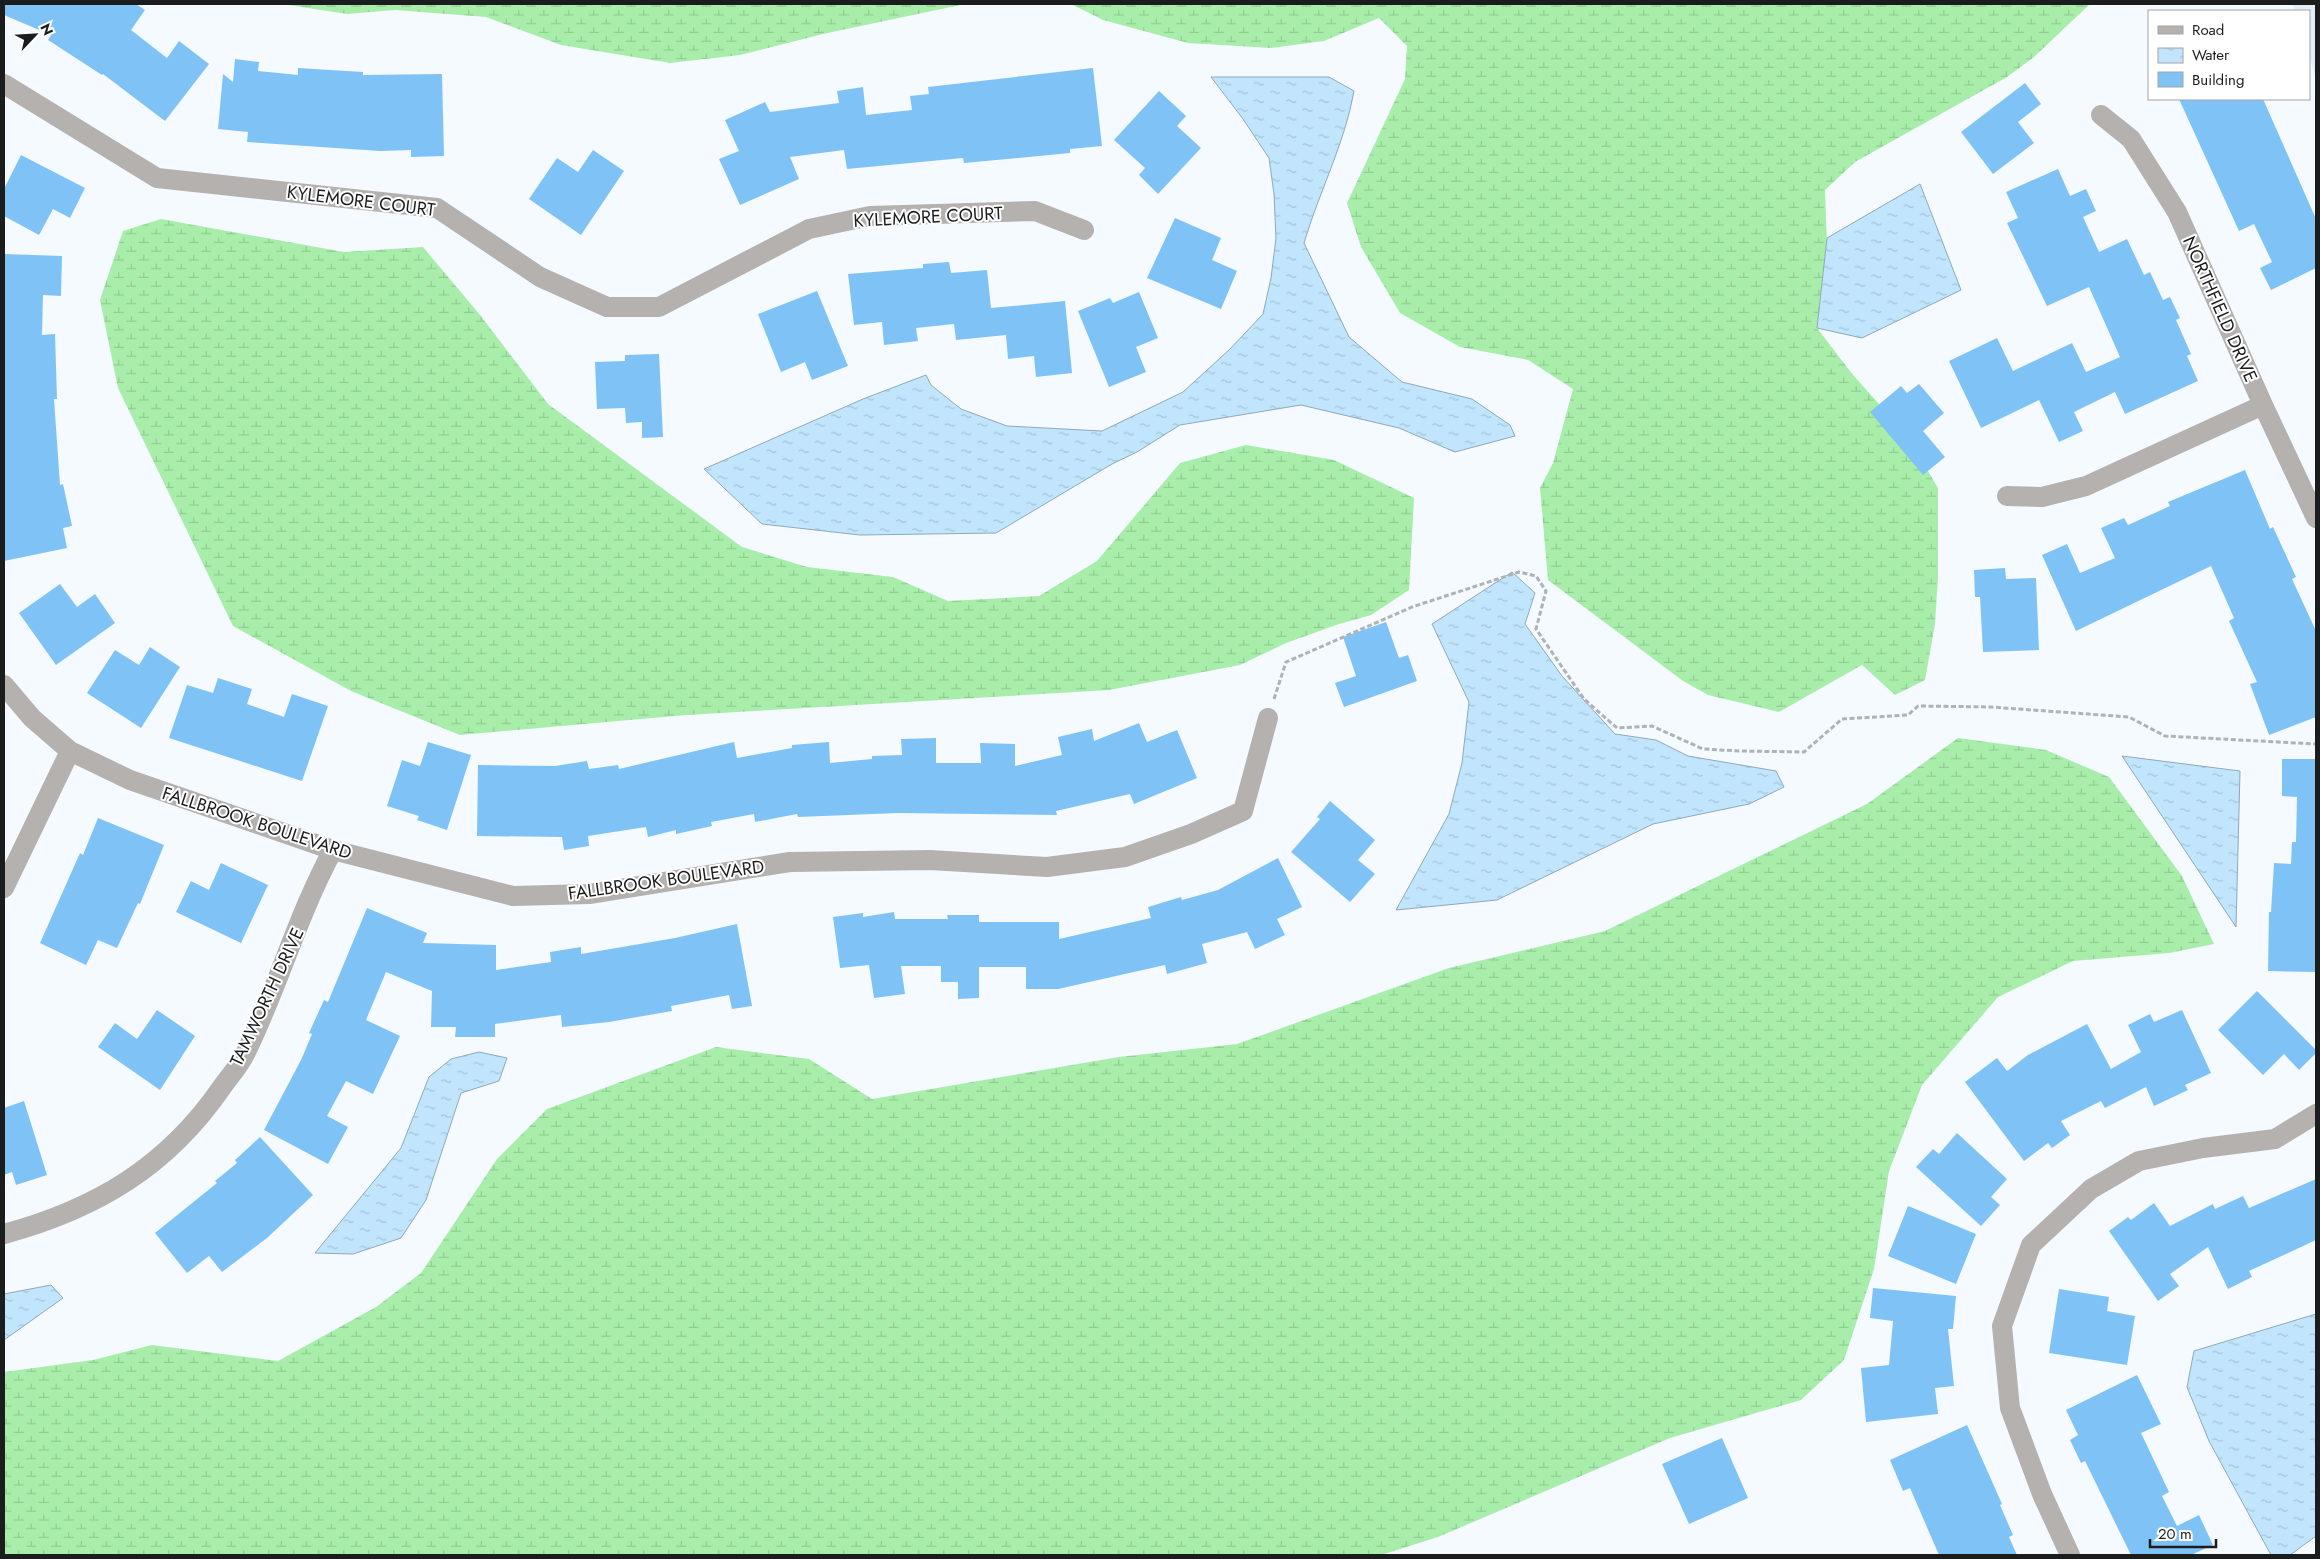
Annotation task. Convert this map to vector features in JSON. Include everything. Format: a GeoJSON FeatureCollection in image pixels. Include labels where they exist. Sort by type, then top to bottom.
{"type":"FeatureCollection","features":[{"type":"Feature","properties":{"kind":"street","name":"KYLEMORE COURT"},"geometry":{"type":"LineString","coordinates":[[4,84],[156,178],[437,208],[540,277],[606,307],[659,307],[809,229],[870,216],[1035,211],[1084,230]]}},
{"type":"Feature","properties":{"kind":"street","name":"NORTHFIELD DRIVE"},"geometry":{"type":"LineString","coordinates":[[2102,116],[2131,139],[2177,212],[2263,405],[2316,518]]}},
{"type":"Feature","properties":{"kind":"street"},"geometry":{"type":"LineString","coordinates":[[2006,496],[2042,497],[2086,486],[2263,405]]}},
{"type":"Feature","properties":{"kind":"street","name":"FALLBROOK BOULEVARD"},"geometry":{"type":"LineString","coordinates":[[4,685],[32,718],[70,751],[130,780],[333,850],[513,896],[589,894],[790,862],[930,860],[1047,867],[1125,857],[1191,834],[1243,811],[1268,718]]}},
{"type":"Feature","properties":{"kind":"street"},"geometry":{"type":"LineString","coordinates":[[4,888],[70,751]]}},
{"type":"Feature","properties":{"kind":"street","name":"TAMWORTH DRIVE"},"geometry":{"type":"LineString","coordinates":[[4,1234],[41,1224],[104,1197],[151,1165],[193,1126],[245,1054],[333,850]]}},
{"type":"Feature","properties":{"kind":"street"},"geometry":{"type":"LineString","coordinates":[[2070,1555],[2042,1494],[2010,1408],[2002,1326],[2031,1245],[2090,1189],[2139,1161],[2203,1148],[2275,1139],[2316,1114]]}},
{"type":"Feature","properties":{"kind":"path"},"geometry":{"type":"LineString","coordinates":[[1268,718],[1286,662],[1412,607],[1519,572],[1536,576],[1546,591],[1536,629],[1584,699],[1617,728],[1652,726],[1703,748],[1739,751],[1804,752],[1842,719],[1908,715],[1918,706],[1991,707],[2129,717],[2165,736],[2316,744]]}},
{"type":"Feature","properties":{"kind":"shaded area"},"geometry":{"type":"Polygon","coordinates":[[[2293,4],[2316,4],[2316,79],[2310,58],[2310,10],[2295,10],[2293,4]]]}},
{"type":"Feature","properties":{"kind":"green space"},"geometry":{"type":"Polygon","coordinates":[[[282,4],[965,4],[823,34],[740,55],[670,63],[561,45],[486,17],[395,10],[347,14],[282,4]]]}},
{"type":"Feature","properties":{"kind":"green space"},"geometry":{"type":"Polygon","coordinates":[[[1071,4],[2090,4],[2034,57],[2007,77],[1855,162],[1825,190],[1827,246],[1817,328],[1853,375],[1905,433],[1938,488],[1938,577],[1935,624],[1925,680],[1895,695],[1862,665],[1779,712],[1708,695],[1683,681],[1548,580],[1540,488],[1553,463],[1573,389],[1528,360],[1460,347],[1400,313],[1361,247],[1347,203],[1405,79],[1407,46],[1379,18],[1324,41],[1271,48],[1188,43],[1103,20],[1071,4]]]}},
{"type":"Feature","properties":{"kind":"green space"},"geometry":{"type":"Polygon","coordinates":[[[161,219],[344,252],[423,247],[480,315],[548,404],[742,547],[807,567],[893,577],[948,601],[1039,596],[1097,561],[1180,463],[1246,445],[1334,460],[1414,498],[1409,590],[1371,615],[1286,643],[1240,665],[1109,690],[686,715],[460,735],[351,691],[233,626],[118,388],[100,300],[123,231],[161,219]]]}},
{"type":"Feature","properties":{"kind":"green space"},"geometry":{"type":"Polygon","coordinates":[[[1958,738],[2046,750],[2109,777],[2182,876],[2214,944],[2169,953],[2073,961],[1998,997],[1922,1085],[1889,1171],[1874,1269],[1844,1360],[1801,1400],[1670,1438],[1438,1537],[1381,1555],[4,1555],[4,1372],[93,1360],[152,1345],[278,1361],[376,1307],[421,1273],[497,1159],[547,1109],[716,1047],[809,1059],[872,1099],[1119,1057],[1237,1044],[1449,968],[1605,931],[1867,804],[1958,738]]]}},
{"type":"Feature","properties":{"kind":"water"},"geometry":{"type":"Polygon","coordinates":[[[1211,77],[1329,77],[1354,91],[1344,130],[1304,243],[1349,337],[1402,382],[1472,399],[1510,425],[1515,436],[1455,452],[1399,428],[1301,405],[1180,425],[1137,452],[1112,464],[996,533],[860,535],[762,524],[704,469],[863,399],[926,375],[931,385],[961,409],[1007,426],[1102,431],[1183,392],[1230,349],[1263,314],[1271,278],[1276,238],[1274,194],[1269,158],[1243,119],[1211,77]]]}},
{"type":"Feature","properties":{"kind":"water"},"geometry":{"type":"Polygon","coordinates":[[[1920,184],[1961,290],[1862,338],[1817,328],[1827,238],[1920,184]]]}},
{"type":"Feature","properties":{"kind":"water"},"geometry":{"type":"Polygon","coordinates":[[[1512,572],[1535,593],[1525,624],[1562,676],[1615,734],[1656,740],[1688,756],[1776,771],[1784,787],[1749,804],[1653,824],[1497,900],[1396,910],[1449,814],[1462,763],[1469,702],[1432,624],[1512,572]]]}},
{"type":"Feature","properties":{"kind":"water"},"geometry":{"type":"Polygon","coordinates":[[[2122,756],[2240,771],[2236,927],[2122,756]]]}},
{"type":"Feature","properties":{"kind":"water"},"geometry":{"type":"Polygon","coordinates":[[[479,1052],[507,1058],[499,1081],[461,1093],[426,1200],[401,1238],[353,1254],[315,1253],[401,1148],[429,1077],[451,1059],[479,1052]]]}},
{"type":"Feature","properties":{"kind":"water"},"geometry":{"type":"Polygon","coordinates":[[[51,1285],[63,1298],[4,1340],[4,1294],[51,1285]]]}},
{"type":"Feature","properties":{"kind":"water"},"geometry":{"type":"Polygon","coordinates":[[[2316,1314],[2316,1536],[2290,1555],[2271,1555],[2209,1441],[2187,1387],[2194,1351],[2316,1314]]]}},
{"type":"Feature","properties":{"kind":"building"},"geometry":{"type":"Polygon","coordinates":[[[4,4],[136,4],[145,10],[131,30],[167,58],[179,41],[209,64],[165,121],[103,74],[48,40],[51,35],[4,15],[4,4]]]}},
{"type":"Feature","properties":{"kind":"building"},"geometry":{"type":"Polygon","coordinates":[[[235,59],[259,62],[258,71],[298,75],[298,68],[363,72],[363,75],[442,74],[444,156],[411,157],[411,150],[380,151],[247,142],[248,132],[218,129],[223,74],[233,82],[235,59]]]}},
{"type":"Feature","properties":{"kind":"building"},"geometry":{"type":"Polygon","coordinates":[[[1093,68],[1102,146],[1070,149],[1070,153],[964,163],[963,158],[847,169],[844,150],[790,157],[799,179],[740,205],[719,159],[739,151],[725,120],[765,102],[770,112],[839,103],[837,91],[863,87],[866,115],[912,110],[910,96],[929,94],[928,87],[1093,68]]]}},
{"type":"Feature","properties":{"kind":"building"},"geometry":{"type":"Polygon","coordinates":[[[2025,83],[2041,104],[2018,122],[2034,143],[1993,174],[1961,132],[2025,83]]]}},
{"type":"Feature","properties":{"kind":"building"},"geometry":{"type":"Polygon","coordinates":[[[1159,91],[1186,116],[1177,126],[1201,148],[1158,194],[1139,175],[1145,168],[1114,140],[1159,91]]]}},
{"type":"Feature","properties":{"kind":"building"},"geometry":{"type":"Polygon","coordinates":[[[2179,100],[2263,100],[2316,219],[2316,268],[2271,290],[2260,268],[2272,262],[2254,224],[2239,231],[2179,100]]]}},
{"type":"Feature","properties":{"kind":"building"},"geometry":{"type":"Polygon","coordinates":[[[593,150],[624,171],[581,235],[529,199],[557,158],[578,172],[593,150]]]}},
{"type":"Feature","properties":{"kind":"building"},"geometry":{"type":"Polygon","coordinates":[[[21,155],[85,188],[70,218],[53,209],[39,235],[4,216],[4,189],[21,155]]]}},
{"type":"Feature","properties":{"kind":"building"},"geometry":{"type":"Polygon","coordinates":[[[2058,169],[2070,196],[2086,189],[2096,211],[2083,217],[2099,252],[2127,239],[2144,275],[2150,272],[2163,300],[2170,297],[2180,318],[2176,320],[2191,354],[2187,356],[2198,381],[2125,414],[2115,392],[2074,412],[2083,431],[2059,442],[2039,400],[1981,428],[1949,361],[1997,338],[2013,371],[2072,343],[2086,372],[2120,357],[2089,287],[2047,306],[2007,223],[2018,218],[2006,192],[2058,169]]]}},
{"type":"Feature","properties":{"kind":"building"},"geometry":{"type":"Polygon","coordinates":[[[1175,218],[1221,238],[1212,260],[1237,271],[1221,309],[1147,278],[1175,218]]]}},
{"type":"Feature","properties":{"kind":"building"},"geometry":{"type":"Polygon","coordinates":[[[4,254],[62,256],[61,296],[43,295],[42,335],[55,334],[57,399],[54,399],[60,485],[63,484],[72,526],[63,528],[67,548],[4,561],[4,254]]]}},
{"type":"Feature","properties":{"kind":"building"},"geometry":{"type":"Polygon","coordinates":[[[949,262],[951,273],[987,270],[991,308],[1065,301],[1072,373],[1036,377],[1034,356],[1008,359],[1006,335],[956,340],[954,324],[916,328],[918,341],[884,345],[882,322],[854,325],[848,274],[923,268],[923,264],[949,262]]]}},
{"type":"Feature","properties":{"kind":"building"},"geometry":{"type":"Polygon","coordinates":[[[817,291],[848,366],[812,380],[805,362],[781,372],[758,314],[817,291]]]}},
{"type":"Feature","properties":{"kind":"building"},"geometry":{"type":"Polygon","coordinates":[[[1139,292],[1158,338],[1136,347],[1146,372],[1109,387],[1078,311],[1110,298],[1113,303],[1139,292]]]}},
{"type":"Feature","properties":{"kind":"building"},"geometry":{"type":"Polygon","coordinates":[[[659,354],[663,437],[642,438],[642,422],[626,423],[625,408],[597,409],[595,362],[625,361],[625,355],[659,354]]]}},
{"type":"Feature","properties":{"kind":"building"},"geometry":{"type":"Polygon","coordinates":[[[1919,384],[1944,413],[1923,431],[1945,457],[1923,475],[1870,412],[1901,386],[1907,393],[1919,384]]]}},
{"type":"Feature","properties":{"kind":"building"},"geometry":{"type":"Polygon","coordinates":[[[2245,470],[2270,529],[2273,527],[2296,577],[2292,579],[2316,631],[2316,717],[2269,735],[2250,684],[2257,682],[2229,621],[2234,618],[2211,566],[2076,631],[2042,555],[2067,544],[2080,573],[2115,558],[2101,528],[2124,518],[2128,525],[2170,506],[2168,502],[2245,470]]]}},
{"type":"Feature","properties":{"kind":"building"},"geometry":{"type":"Polygon","coordinates":[[[2005,568],[2006,579],[2036,578],[2039,650],[1983,652],[1980,597],[1975,597],[1974,570],[2005,568]]]}},
{"type":"Feature","properties":{"kind":"building"},"geometry":{"type":"Polygon","coordinates":[[[60,584],[77,607],[95,594],[115,623],[56,665],[19,613],[60,584]]]}},
{"type":"Feature","properties":{"kind":"building"},"geometry":{"type":"Polygon","coordinates":[[[1386,622],[1399,658],[1408,655],[1417,681],[1344,707],[1335,683],[1356,676],[1343,637],[1386,622]]]}},
{"type":"Feature","properties":{"kind":"building"},"geometry":{"type":"Polygon","coordinates":[[[150,647],[180,667],[141,728],[87,693],[115,650],[139,665],[150,647]]]}},
{"type":"Feature","properties":{"kind":"building"},"geometry":{"type":"Polygon","coordinates":[[[218,678],[252,689],[247,704],[284,717],[292,694],[328,706],[302,781],[169,738],[187,685],[213,693],[218,678]]]}},
{"type":"Feature","properties":{"kind":"building"},"geometry":{"type":"Polygon","coordinates":[[[1139,723],[1147,742],[1177,730],[1197,778],[1134,804],[1130,794],[1056,811],[1057,815],[898,813],[798,817],[797,814],[755,822],[754,814],[711,822],[712,826],[676,834],[676,830],[648,837],[646,827],[588,836],[589,846],[564,850],[562,837],[477,836],[478,765],[555,766],[587,761],[589,769],[618,765],[619,769],[734,742],[737,758],[792,748],[792,745],[829,742],[830,763],[872,759],[872,756],[902,755],[901,739],[936,738],[936,763],[981,763],[980,743],[1015,744],[1015,766],[1062,755],[1058,737],[1092,729],[1094,741],[1139,723]]]}},
{"type":"Feature","properties":{"kind":"building"},"geometry":{"type":"Polygon","coordinates":[[[428,742],[471,755],[447,830],[417,820],[419,816],[387,806],[402,760],[420,766],[428,742]]]}},
{"type":"Feature","properties":{"kind":"building"},"geometry":{"type":"Polygon","coordinates":[[[2282,759],[2316,759],[2316,972],[2268,971],[2269,912],[2271,912],[2274,863],[2291,864],[2292,842],[2296,842],[2297,797],[2282,796],[2282,759]]]}},
{"type":"Feature","properties":{"kind":"building"},"geometry":{"type":"Polygon","coordinates":[[[1330,801],[1375,840],[1358,860],[1375,874],[1350,902],[1291,852],[1320,819],[1317,817],[1330,801]]]}},
{"type":"Feature","properties":{"kind":"building"},"geometry":{"type":"Polygon","coordinates":[[[98,818],[164,845],[140,904],[138,903],[117,948],[98,940],[86,965],[40,943],[80,853],[83,855],[98,818]]]}},
{"type":"Feature","properties":{"kind":"building"},"geometry":{"type":"Polygon","coordinates":[[[1278,858],[1302,907],[1277,919],[1285,935],[1255,949],[1247,932],[1202,944],[1207,963],[1167,974],[1165,965],[1058,989],[1026,989],[1026,967],[979,967],[979,998],[958,999],[958,982],[941,982],[941,966],[901,966],[905,994],[874,998],[869,965],[840,968],[833,917],[863,913],[863,917],[894,912],[895,919],[948,919],[947,915],[979,915],[979,922],[1059,922],[1059,939],[1151,918],[1148,907],[1181,897],[1182,900],[1218,890],[1278,858]]]}},
{"type":"Feature","properties":{"kind":"building"},"geometry":{"type":"Polygon","coordinates":[[[221,863],[268,885],[241,943],[176,912],[191,881],[209,890],[221,863]]]}},
{"type":"Feature","properties":{"kind":"building"},"geometry":{"type":"Polygon","coordinates":[[[367,908],[427,933],[423,943],[496,945],[496,970],[551,962],[550,952],[581,947],[581,954],[675,938],[737,924],[752,1006],[732,1009],[729,995],[671,1006],[672,1011],[609,1022],[562,1027],[561,1015],[495,1024],[495,1037],[455,1037],[456,1027],[431,1027],[432,991],[386,972],[366,1020],[400,1036],[373,1094],[346,1081],[327,1116],[348,1127],[328,1164],[264,1130],[301,1060],[312,1034],[309,1033],[324,1000],[328,1002],[367,908]]]}},
{"type":"Feature","properties":{"kind":"building"},"geometry":{"type":"Polygon","coordinates":[[[2257,991],[2316,1050],[2316,1053],[2299,1070],[2284,1054],[2263,1075],[2218,1030],[2257,991]]]}},
{"type":"Feature","properties":{"kind":"building"},"geometry":{"type":"Polygon","coordinates":[[[157,1010],[195,1036],[160,1090],[98,1047],[115,1023],[137,1039],[157,1010]]]}},
{"type":"Feature","properties":{"kind":"building"},"geometry":{"type":"Polygon","coordinates":[[[2182,1010],[2211,1073],[2185,1085],[2188,1090],[2154,1106],[2146,1087],[2105,1108],[2101,1101],[2061,1121],[2070,1135],[2052,1148],[2048,1143],[2024,1161],[1965,1082],[1997,1058],[2007,1071],[2028,1055],[2087,1024],[2111,1069],[2141,1052],[2128,1025],[2150,1014],[2154,1022],[2182,1010]]]}},
{"type":"Feature","properties":{"kind":"building"},"geometry":{"type":"Polygon","coordinates":[[[24,1101],[47,1175],[16,1185],[12,1172],[4,1175],[4,1108],[24,1101]]]}},
{"type":"Feature","properties":{"kind":"building"},"geometry":{"type":"Polygon","coordinates":[[[1957,1133],[2007,1179],[1991,1197],[2000,1205],[1981,1226],[1916,1167],[1933,1149],[1939,1154],[1957,1133]]]}},
{"type":"Feature","properties":{"kind":"building"},"geometry":{"type":"Polygon","coordinates":[[[260,1137],[313,1195],[267,1238],[222,1272],[209,1256],[187,1273],[155,1233],[217,1183],[215,1181],[237,1163],[235,1160],[260,1137]]]}},
{"type":"Feature","properties":{"kind":"building"},"geometry":{"type":"Polygon","coordinates":[[[2316,1179],[2316,1240],[2249,1271],[2252,1277],[2228,1289],[2208,1247],[2170,1274],[2179,1286],[2158,1301],[2109,1231],[2128,1217],[2131,1220],[2154,1203],[2170,1226],[2213,1204],[2215,1209],[2243,1196],[2249,1208],[2316,1179]]]}},
{"type":"Feature","properties":{"kind":"building"},"geometry":{"type":"Polygon","coordinates":[[[1908,1206],[1976,1234],[1956,1284],[1888,1256],[1908,1206]]]}},
{"type":"Feature","properties":{"kind":"building"},"geometry":{"type":"Polygon","coordinates":[[[1873,1288],[1956,1296],[1953,1329],[1948,1329],[1954,1386],[1935,1388],[1938,1414],[1866,1422],[1861,1368],[1889,1365],[1893,1321],[1870,1318],[1873,1288]]]}},
{"type":"Feature","properties":{"kind":"building"},"geometry":{"type":"Polygon","coordinates":[[[2059,1289],[2109,1297],[2107,1311],[2135,1316],[2127,1365],[2049,1353],[2059,1289]]]}},
{"type":"Feature","properties":{"kind":"building"},"geometry":{"type":"Polygon","coordinates":[[[2137,1375],[2161,1424],[2141,1433],[2169,1492],[2162,1496],[2177,1526],[2199,1515],[2213,1545],[2191,1555],[2131,1555],[2085,1461],[2081,1463],[2070,1440],[2078,1435],[2066,1410],[2137,1375]]]}},
{"type":"Feature","properties":{"kind":"building"},"geometry":{"type":"Polygon","coordinates":[[[1967,1425],[2002,1504],[2000,1505],[2013,1535],[2009,1537],[2017,1555],[1939,1555],[1910,1488],[1903,1491],[1890,1460],[1967,1425]]]}},
{"type":"Feature","properties":{"kind":"building"},"geometry":{"type":"Polygon","coordinates":[[[1722,1438],[1748,1498],[1689,1524],[1662,1464],[1722,1438]]]}}]}
